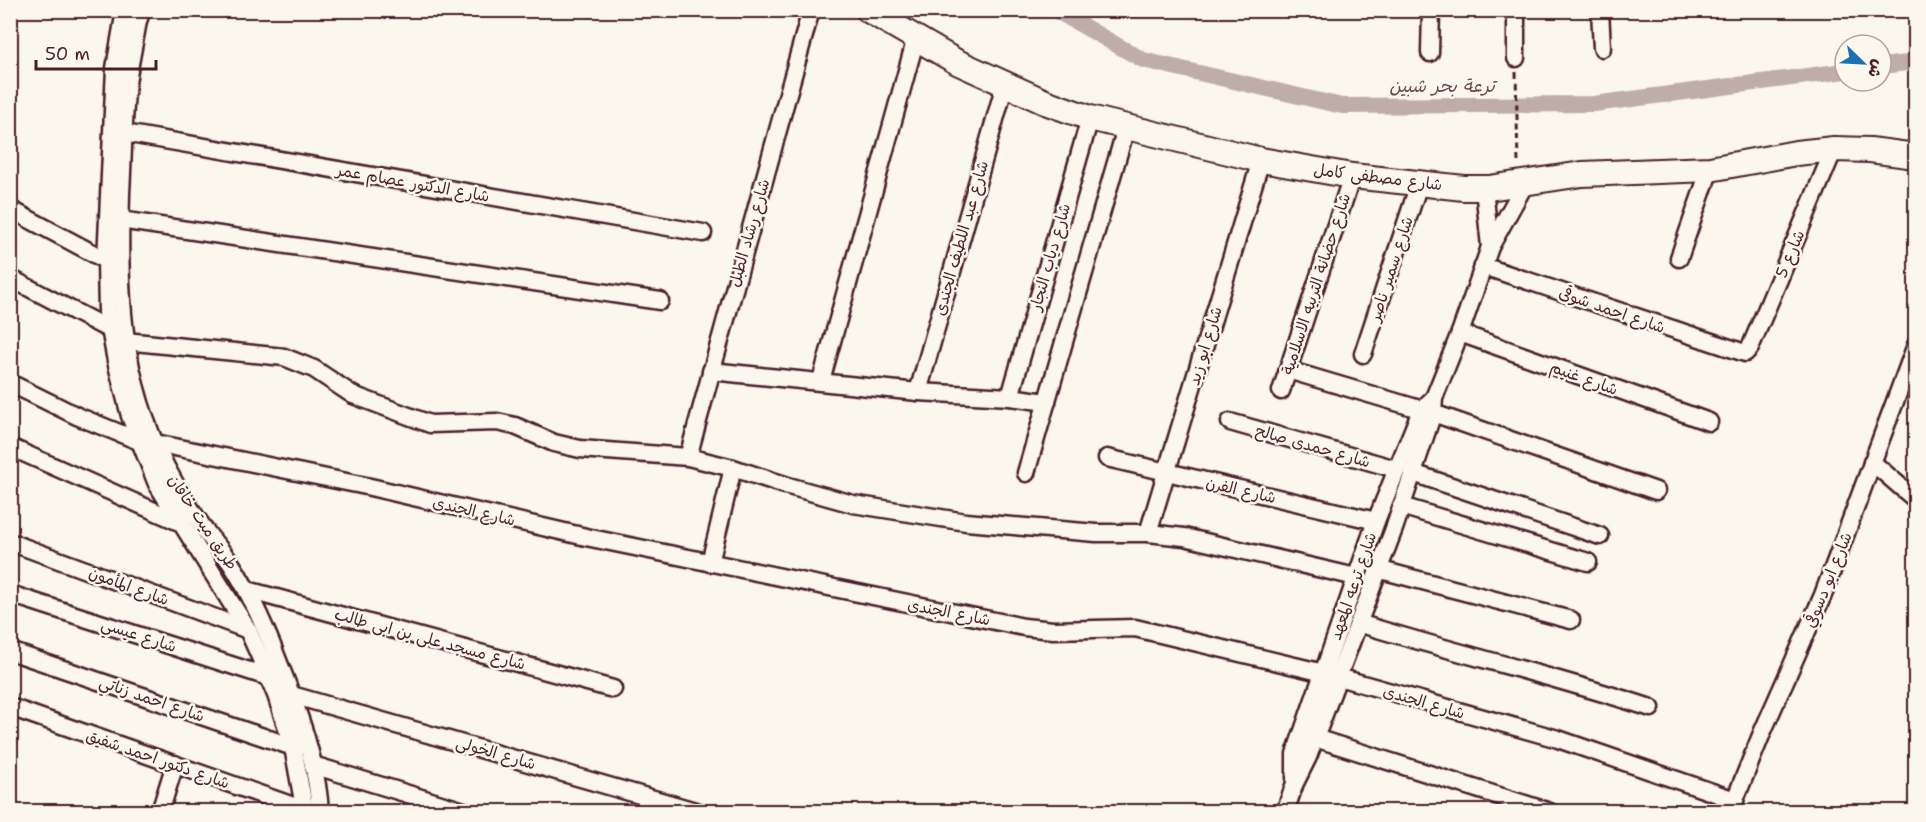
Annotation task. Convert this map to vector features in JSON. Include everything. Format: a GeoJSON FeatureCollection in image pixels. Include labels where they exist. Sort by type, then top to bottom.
{"type":"FeatureCollection","features":[{"type":"Feature","properties":{"kind":"main road","name":"شارع مصطفى كامل"},"geometry":{"type":"LineString","coordinates":[[868,10],[957,62],[1045,102],[1090,118],[1261,160],[1352,176],[1419,184],[1484,188],[1582,174],[1710,169],[1796,153],[1834,149],[1870,150],[1916,156]]}},
{"type":"Feature","properties":{"kind":"street","name":"طريق ميت خاقان"},"geometry":{"type":"LineString","coordinates":[[142,10],[126,91],[120,220],[113,264],[105,291],[122,389],[147,442],[207,533],[231,563],[247,590],[270,640],[292,695],[313,765],[310,811]]}},
{"type":"Feature","properties":{"kind":"street","name":"شارع رشاد الطبل"},"geometry":{"type":"LineString","coordinates":[[688,457],[811,10]]}},
{"type":"Feature","properties":{"kind":"street"},"geometry":{"type":"LineString","coordinates":[[1430,53],[1431,10]]}},
{"type":"Feature","properties":{"kind":"street"},"geometry":{"type":"LineString","coordinates":[[1516,10],[1516,58]]}},
{"type":"Feature","properties":{"kind":"street"},"geometry":{"type":"LineString","coordinates":[[1600,10],[1602,48]]}},
{"type":"Feature","properties":{"kind":"street","name":"طريق ميت خاقان"},"geometry":{"type":"LineString","coordinates":[[124,11],[115,68],[113,264],[125,341],[156,484],[248,630],[268,677],[292,747],[310,811]]}},
{"type":"Feature","properties":{"kind":"street"},"geometry":{"type":"LineString","coordinates":[[820,381],[916,38]]}},
{"type":"Feature","properties":{"kind":"street","name":"شارع عبد اللطيف الجندى"},"geometry":{"type":"LineString","coordinates":[[918,392],[1005,84]]}},
{"type":"Feature","properties":{"kind":"street","name":"شارع دياب النجار"},"geometry":{"type":"LineString","coordinates":[[1010,397],[1090,118]]}},
{"type":"Feature","properties":{"kind":"street"},"geometry":{"type":"LineString","coordinates":[[1026,473],[1126,128]]}},
{"type":"Feature","properties":{"kind":"street","name":"شارع الدكتور عصام عمر"},"geometry":{"type":"LineString","coordinates":[[124,133],[703,233]]}},
{"type":"Feature","properties":{"kind":"street","name":"شارع 5"},"geometry":{"type":"LineString","coordinates":[[1741,353],[1745,353],[1750,348],[1834,149]]}},
{"type":"Feature","properties":{"kind":"street","name":"شارع ابو زيد"},"geometry":{"type":"LineString","coordinates":[[1148,533],[1261,160]]}},
{"type":"Feature","properties":{"kind":"street"},"geometry":{"type":"LineString","coordinates":[[1679,258],[1710,169]]}},
{"type":"Feature","properties":{"kind":"street","name":"شارع حضانة التربيه الاسلامية"},"geometry":{"type":"LineString","coordinates":[[1281,391],[1352,176]]}},
{"type":"Feature","properties":{"kind":"street","name":"شارع ترعه المعهد"},"geometry":{"type":"LineString","coordinates":[[1285,812],[1314,738],[1356,577],[1376,521],[1404,471],[1460,333],[1490,247],[1526,182]]}},
{"type":"Feature","properties":{"kind":"street","name":"شارع سمير ناصر"},"geometry":{"type":"LineString","coordinates":[[1363,354],[1419,184]]}},
{"type":"Feature","properties":{"kind":"street","name":"شارع ترعه المعهد"},"geometry":{"type":"LineString","coordinates":[[1484,188],[1490,247]]}},
{"type":"Feature","properties":{"kind":"street"},"geometry":{"type":"LineString","coordinates":[[10,209],[113,264]]}},
{"type":"Feature","properties":{"kind":"street"},"geometry":{"type":"LineString","coordinates":[[120,220],[660,301]]}},
{"type":"Feature","properties":{"kind":"street","name":"شارع احمد شوقى"},"geometry":{"type":"LineString","coordinates":[[1484,266],[1741,353]]}},
{"type":"Feature","properties":{"kind":"street"},"geometry":{"type":"LineString","coordinates":[[10,278],[110,330]]}},
{"type":"Feature","properties":{"kind":"street","name":"شارع غنيم"},"geometry":{"type":"LineString","coordinates":[[1460,333],[1709,422]]}},
{"type":"Feature","properties":{"kind":"street"},"geometry":{"type":"LineString","coordinates":[[125,341],[284,357],[314,369],[353,395],[430,424],[497,422],[515,426],[554,443],[580,449],[688,457],[853,504],[966,522],[1096,533],[1148,533],[1184,537],[1356,577]]}},
{"type":"Feature","properties":{"kind":"street","name":"شارع ابو دسوقي"},"geometry":{"type":"LineString","coordinates":[[1733,806],[1823,595],[1916,345]]}},
{"type":"Feature","properties":{"kind":"street"},"geometry":{"type":"LineString","coordinates":[[1288,370],[1429,407],[1656,491]]}},
{"type":"Feature","properties":{"kind":"street"},"geometry":{"type":"LineString","coordinates":[[711,371],[918,392],[1010,397],[1047,402]]}},
{"type":"Feature","properties":{"kind":"street","name":"شارع الجندى"},"geometry":{"type":"LineString","coordinates":[[10,383],[77,416],[147,442],[366,486],[586,537],[1024,627],[1053,630],[1135,628],[1331,675],[1558,739],[1733,806]]}},
{"type":"Feature","properties":{"kind":"street","name":"شارع حمدى صالح"},"geometry":{"type":"LineString","coordinates":[[1230,422],[1404,471],[1600,536]]}},
{"type":"Feature","properties":{"kind":"street"},"geometry":{"type":"LineString","coordinates":[[10,447],[179,522]]}},
{"type":"Feature","properties":{"kind":"street","name":"شارع الفرن"},"geometry":{"type":"LineString","coordinates":[[1107,458],[1376,521]]}},
{"type":"Feature","properties":{"kind":"street"},"geometry":{"type":"LineString","coordinates":[[1872,462],[1916,500]]}},
{"type":"Feature","properties":{"kind":"street"},"geometry":{"type":"LineString","coordinates":[[710,563],[733,468]]}},
{"type":"Feature","properties":{"kind":"street","name":"شارع ترعه المعهد"},"geometry":{"type":"LineString","coordinates":[[1295,783],[1294,754],[1358,623],[1401,506],[1404,471]]}},
{"type":"Feature","properties":{"kind":"street"},"geometry":{"type":"LineString","coordinates":[[1401,506],[1588,562]]}},
{"type":"Feature","properties":{"kind":"street","name":"شارع المأمون"},"geometry":{"type":"LineString","coordinates":[[10,542],[248,630]]}},
{"type":"Feature","properties":{"kind":"street"},"geometry":{"type":"LineString","coordinates":[[1368,544],[1386,547]]}},
{"type":"Feature","properties":{"kind":"street"},"geometry":{"type":"LineString","coordinates":[[1377,569],[1571,620]]}},
{"type":"Feature","properties":{"kind":"street","name":"شارع مسجد على بن ابى طالب"},"geometry":{"type":"LineString","coordinates":[[247,590],[613,689]]}},
{"type":"Feature","properties":{"kind":"street","name":"شارع عيسي"},"geometry":{"type":"LineString","coordinates":[[10,594],[268,677]]}},
{"type":"Feature","properties":{"kind":"street"},"geometry":{"type":"LineString","coordinates":[[1358,623],[1539,673],[1651,708]]}},
{"type":"Feature","properties":{"kind":"street","name":"شارع احمد زناتي"},"geometry":{"type":"LineString","coordinates":[[10,651],[292,747]]}},
{"type":"Feature","properties":{"kind":"street","name":"شارع الخولى"},"geometry":{"type":"LineString","coordinates":[[292,695],[699,812]]}},
{"type":"Feature","properties":{"kind":"street","name":"شارع دكتور احمد شفيق"},"geometry":{"type":"LineString","coordinates":[[10,707],[310,811]]}},
{"type":"Feature","properties":{"kind":"street"},"geometry":{"type":"LineString","coordinates":[[1314,738],[1550,812]]}},
{"type":"Feature","properties":{"kind":"street"},"geometry":{"type":"LineString","coordinates":[[160,812],[175,764]]}},
{"type":"Feature","properties":{"kind":"street"},"geometry":{"type":"LineString","coordinates":[[313,765],[467,812]]}},
{"type":"Feature","properties":{"kind":"path"},"geometry":{"type":"LineString","coordinates":[[1516,58],[1517,158]]}},
{"type":"Feature","properties":{"kind":"waterway","name":"ترعة بحر شبين"},"geometry":{"type":"LineString","coordinates":[[1055,10],[1143,60],[1342,106],[1594,104],[1833,73]]}},
{"type":"Feature","properties":{"kind":"waterway","name":"ترعة بحر شبين"},"geometry":{"type":"LineString","coordinates":[[1893,65],[1916,62]]}}]}
